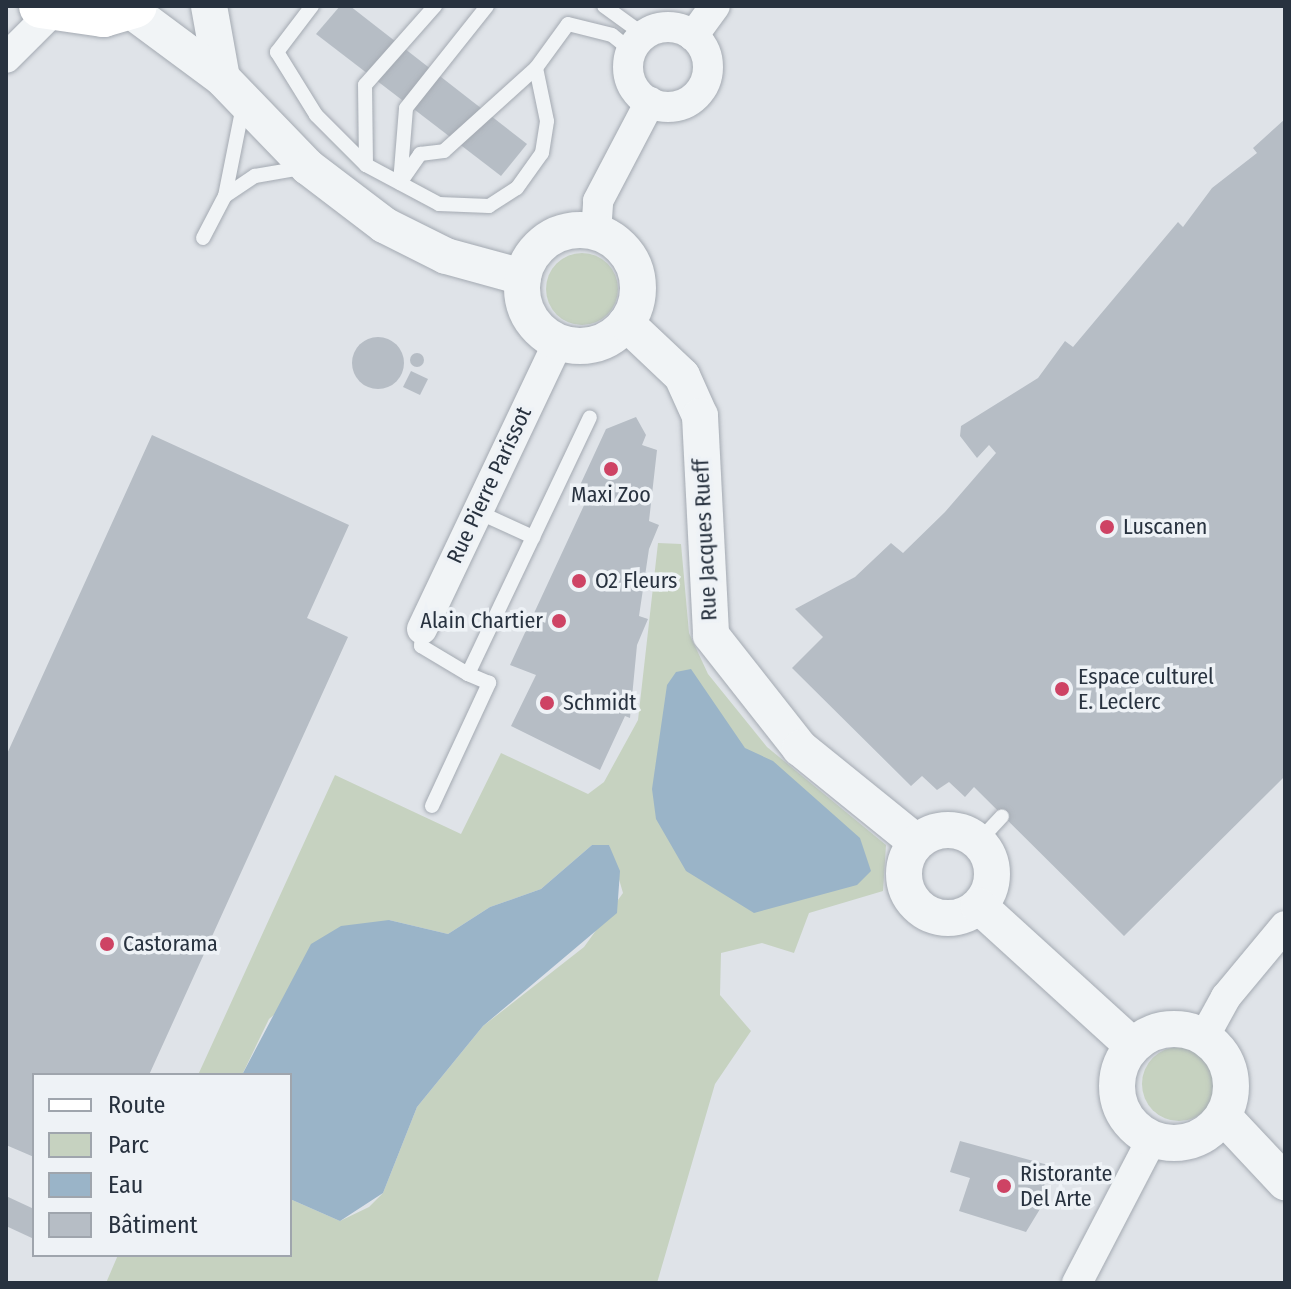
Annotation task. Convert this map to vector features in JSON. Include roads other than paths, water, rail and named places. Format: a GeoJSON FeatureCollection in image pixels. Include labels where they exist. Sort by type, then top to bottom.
{"type":"FeatureCollection","features":[{"type":"Feature","properties":{"kind":"main road"},"geometry":{"type":"LineString","coordinates":[[47,9],[132,8]]}},
{"type":"Feature","properties":{"kind":"street"},"geometry":{"type":"LineString","coordinates":[[209,6],[233,91]]}},
{"type":"Feature","properties":{"kind":"street"},"geometry":{"type":"LineString","coordinates":[[693,36],[715,6]]}},
{"type":"Feature","properties":{"kind":"street"},"geometry":{"type":"LineString","coordinates":[[132,8],[233,91],[308,167],[397,231],[446,256],[523,277]]}},
{"type":"Feature","properties":{"kind":"street"},"geometry":{"type":"LineString","coordinates":[[6,58],[47,9]]}},
{"type":"Feature","properties":{"kind":"street"},"geometry":{"type":"LineString","coordinates":[[669,27],[693,36],[706,56],[700,91],[682,104],[650,102],[629,75],[638,43],[669,27]]}},
{"type":"Feature","properties":{"kind":"street"},"geometry":{"type":"LineString","coordinates":[[596,233],[598,201],[650,102]]}},
{"type":"Feature","properties":{"kind":"street"},"geometry":{"type":"LineString","coordinates":[[596,233],[613,241],[635,270],[636,297],[626,323],[596,345],[558,342],[529,316],[523,277],[536,252],[558,234],[596,233]]}},
{"type":"Feature","properties":{"kind":"street","name":"Rue Jacques Rueff"},"geometry":{"type":"LineString","coordinates":[[626,323],[682,376],[700,416],[711,635],[800,748],[916,842]]}},
{"type":"Feature","properties":{"kind":"street","name":"Rue Pierre Parissot"},"geometry":{"type":"LineString","coordinates":[[422,629],[558,342]]}},
{"type":"Feature","properties":{"kind":"street"},"geometry":{"type":"LineString","coordinates":[[990,829],[992,881],[979,906],[940,919],[916,906],[903,881],[916,842],[954,830],[990,829]]}},
{"type":"Feature","properties":{"kind":"street"},"geometry":{"type":"LineString","coordinates":[[979,906],[1133,1046]]}},
{"type":"Feature","properties":{"kind":"street"},"geometry":{"type":"LineString","coordinates":[[1204,1037],[1226,997],[1285,926]]}},
{"type":"Feature","properties":{"kind":"street"},"geometry":{"type":"LineString","coordinates":[[1167,1029],[1204,1037],[1227,1064],[1223,1116],[1199,1138],[1152,1139],[1124,1115],[1118,1097],[1122,1061],[1133,1046],[1167,1029]]}},
{"type":"Feature","properties":{"kind":"street"},"geometry":{"type":"LineString","coordinates":[[1223,1116],[1285,1182]]}},
{"type":"Feature","properties":{"kind":"street"},"geometry":{"type":"LineString","coordinates":[[1077,1283],[1152,1139]]}},
{"type":"Feature","properties":{"kind":"lane"},"geometry":{"type":"LineString","coordinates":[[312,6],[277,52],[321,122],[366,165],[439,204],[489,206],[517,188],[542,153],[547,121],[536,68]]}},
{"type":"Feature","properties":{"kind":"lane"},"geometry":{"type":"LineString","coordinates":[[366,165],[365,85],[435,6]]}},
{"type":"Feature","properties":{"kind":"lane"},"geometry":{"type":"LineString","coordinates":[[400,183],[406,108],[487,6]]}},
{"type":"Feature","properties":{"kind":"lane"},"geometry":{"type":"LineString","coordinates":[[604,6],[638,43]]}},
{"type":"Feature","properties":{"kind":"lane"},"geometry":{"type":"LineString","coordinates":[[400,183],[420,154],[444,151],[536,68],[568,24],[638,43]]}},
{"type":"Feature","properties":{"kind":"lane"},"geometry":{"type":"LineString","coordinates":[[203,238],[225,196],[233,91]]}},
{"type":"Feature","properties":{"kind":"lane"},"geometry":{"type":"LineString","coordinates":[[225,196],[255,176],[308,167]]}},
{"type":"Feature","properties":{"kind":"lane"},"geometry":{"type":"LineString","coordinates":[[468,674],[590,417]]}},
{"type":"Feature","properties":{"kind":"lane"},"geometry":{"type":"LineString","coordinates":[[476,511],[533,537]]}},
{"type":"Feature","properties":{"kind":"lane"},"geometry":{"type":"LineString","coordinates":[[422,629],[421,646],[489,683],[432,806]]}},
{"type":"Feature","properties":{"kind":"water"},"geometry":{"type":"Polygon","coordinates":[[[691,669],[745,748],[773,761],[860,838],[871,871],[857,885],[754,913],[686,871],[656,819],[652,789],[667,685],[676,672],[691,669]]]}},
{"type":"Feature","properties":{"kind":"water"},"geometry":{"type":"Polygon","coordinates":[[[592,845],[609,845],[620,871],[617,913],[483,1026],[417,1107],[383,1193],[340,1221],[292,1200],[292,1073],[243,1073],[311,944],[341,926],[389,920],[448,934],[490,907],[541,889],[592,845]]]}},
{"type":"Feature","properties":{"kind":"place","name":"Maxi Zoo"},"geometry":{"type":"Point","coordinates":[611,469]}},
{"type":"Feature","properties":{"kind":"place","name":"Luscanen"},"geometry":{"type":"Point","coordinates":[1107,527]}},
{"type":"Feature","properties":{"kind":"place","name":"O2 Fleurs"},"geometry":{"type":"Point","coordinates":[579,581]}},
{"type":"Feature","properties":{"kind":"place","name":"Alain Chartier"},"geometry":{"type":"Point","coordinates":[559,621]}},
{"type":"Feature","properties":{"kind":"place","name":"Espace culturel E. Leclerc"},"geometry":{"type":"Point","coordinates":[1062,689]}},
{"type":"Feature","properties":{"kind":"place","name":"Schmidt"},"geometry":{"type":"Point","coordinates":[547,703]}},
{"type":"Feature","properties":{"kind":"place","name":"Castorama"},"geometry":{"type":"Point","coordinates":[107,944]}},
{"type":"Feature","properties":{"kind":"place","name":"Ristorante Del Arte"},"geometry":{"type":"Point","coordinates":[1004,1186]}}]}
